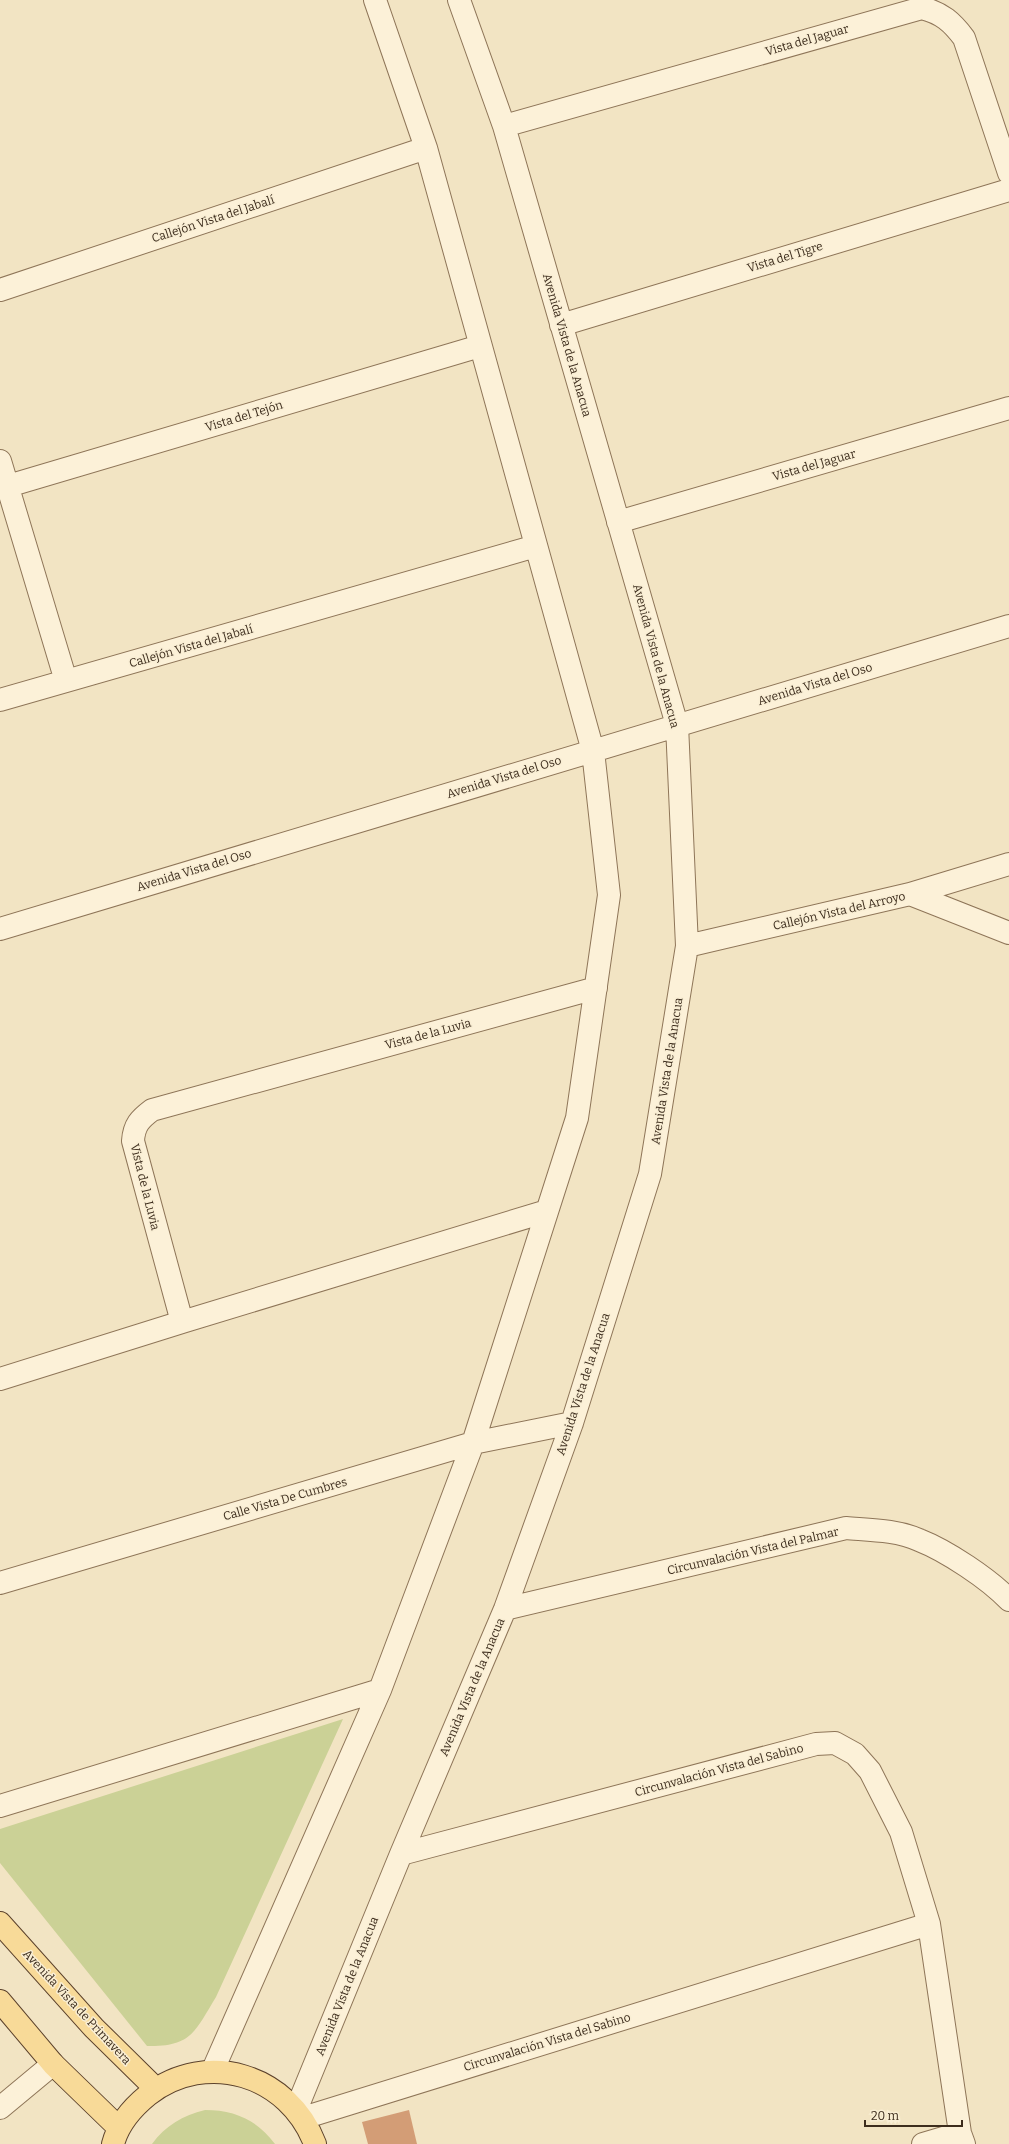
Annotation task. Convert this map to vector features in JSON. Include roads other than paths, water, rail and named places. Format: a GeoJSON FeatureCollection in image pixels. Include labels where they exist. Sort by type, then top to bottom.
{"type":"FeatureCollection","features":[{"type":"Feature","properties":{"kind":"main road","name":"Avenida Vista de Primavera"},"geometry":{"type":"LineString","coordinates":[[0,1923],[94,2028],[156,2089]]}},
{"type":"Feature","properties":{"kind":"main road"},"geometry":{"type":"LineString","coordinates":[[0,2001],[116,2136],[138,2103],[156,2089],[187,2075],[212,2072],[240,2075],[254,2079],[280,2095],[299,2114],[315,2144]]}},
{"type":"Feature","properties":{"kind":"street"},"geometry":{"type":"LineString","coordinates":[[212,2072],[380,1690],[473,1443],[577,1118],[609,895],[592,751],[426,148],[375,0]]}},
{"type":"Feature","properties":{"kind":"street","name":"Avenida Vista de la Anacua"},"geometry":{"type":"LineString","coordinates":[[299,2114],[401,1854],[505,1609],[572,1423],[650,1174],[687,946],[677,725],[504,126],[459,0]]}},
{"type":"Feature","properties":{"kind":"street","name":"Vista del Jaguar"},"geometry":{"type":"LineString","coordinates":[[504,126],[922,8],[937,12],[953,23],[964,38],[1009,173]]}},
{"type":"Feature","properties":{"kind":"street","name":"Callejón Vista del Jabalí"},"geometry":{"type":"LineString","coordinates":[[0,290],[426,148]]}},
{"type":"Feature","properties":{"kind":"street","name":"Vista del Tigre"},"geometry":{"type":"LineString","coordinates":[[561,325],[1009,190]]}},
{"type":"Feature","properties":{"kind":"street","name":"Vista del Tejón"},"geometry":{"type":"LineString","coordinates":[[8,486],[480,346]]}},
{"type":"Feature","properties":{"kind":"street","name":"Vista del Jaguar"},"geometry":{"type":"LineString","coordinates":[[618,522],[1009,408]]}},
{"type":"Feature","properties":{"kind":"street"},"geometry":{"type":"LineString","coordinates":[[0,461],[66,681]]}},
{"type":"Feature","properties":{"kind":"street","name":"Callejón Vista del Jabalí"},"geometry":{"type":"LineString","coordinates":[[0,700],[536,546]]}},
{"type":"Feature","properties":{"kind":"street","name":"Avenida Vista del Oso"},"geometry":{"type":"LineString","coordinates":[[0,929],[1009,626]]}},
{"type":"Feature","properties":{"kind":"street"},"geometry":{"type":"LineString","coordinates":[[910,894],[1009,864]]}},
{"type":"Feature","properties":{"kind":"street","name":"Callejón Vista del Arroyo"},"geometry":{"type":"LineString","coordinates":[[687,946],[910,894],[1009,933]]}},
{"type":"Feature","properties":{"kind":"street","name":"Vista de la Luvia"},"geometry":{"type":"LineString","coordinates":[[182,1322],[133,1140],[133,1129],[140,1119],[152,1110],[596,988]]}},
{"type":"Feature","properties":{"kind":"street"},"geometry":{"type":"LineString","coordinates":[[0,1379],[548,1211]]}},
{"type":"Feature","properties":{"kind":"street","name":"Calle Vista De Cumbres"},"geometry":{"type":"LineString","coordinates":[[0,1583],[473,1443],[572,1423]]}},
{"type":"Feature","properties":{"kind":"street","name":"Circunvalación Vista del Palmar"},"geometry":{"type":"LineString","coordinates":[[505,1609],[846,1528],[884,1531],[919,1540],[964,1565],[1000,1591],[1009,1600]]}},
{"type":"Feature","properties":{"kind":"street"},"geometry":{"type":"LineString","coordinates":[[0,1806],[380,1690]]}},
{"type":"Feature","properties":{"kind":"street","name":"Circunvalación Vista del Sabino"},"geometry":{"type":"LineString","coordinates":[[401,1854],[816,1744],[835,1743],[856,1754],[870,1771],[901,1832],[929,1924],[962,2139]]}},
{"type":"Feature","properties":{"kind":"street","name":"Circunvalación Vista del Sabino"},"geometry":{"type":"LineString","coordinates":[[299,2114],[929,1924]]}},
{"type":"Feature","properties":{"kind":"street"},"geometry":{"type":"LineString","coordinates":[[0,2108],[53,2064]]}},
{"type":"Feature","properties":{"kind":"street"},"geometry":{"type":"LineString","coordinates":[[923,2144],[962,2139]]}}]}
